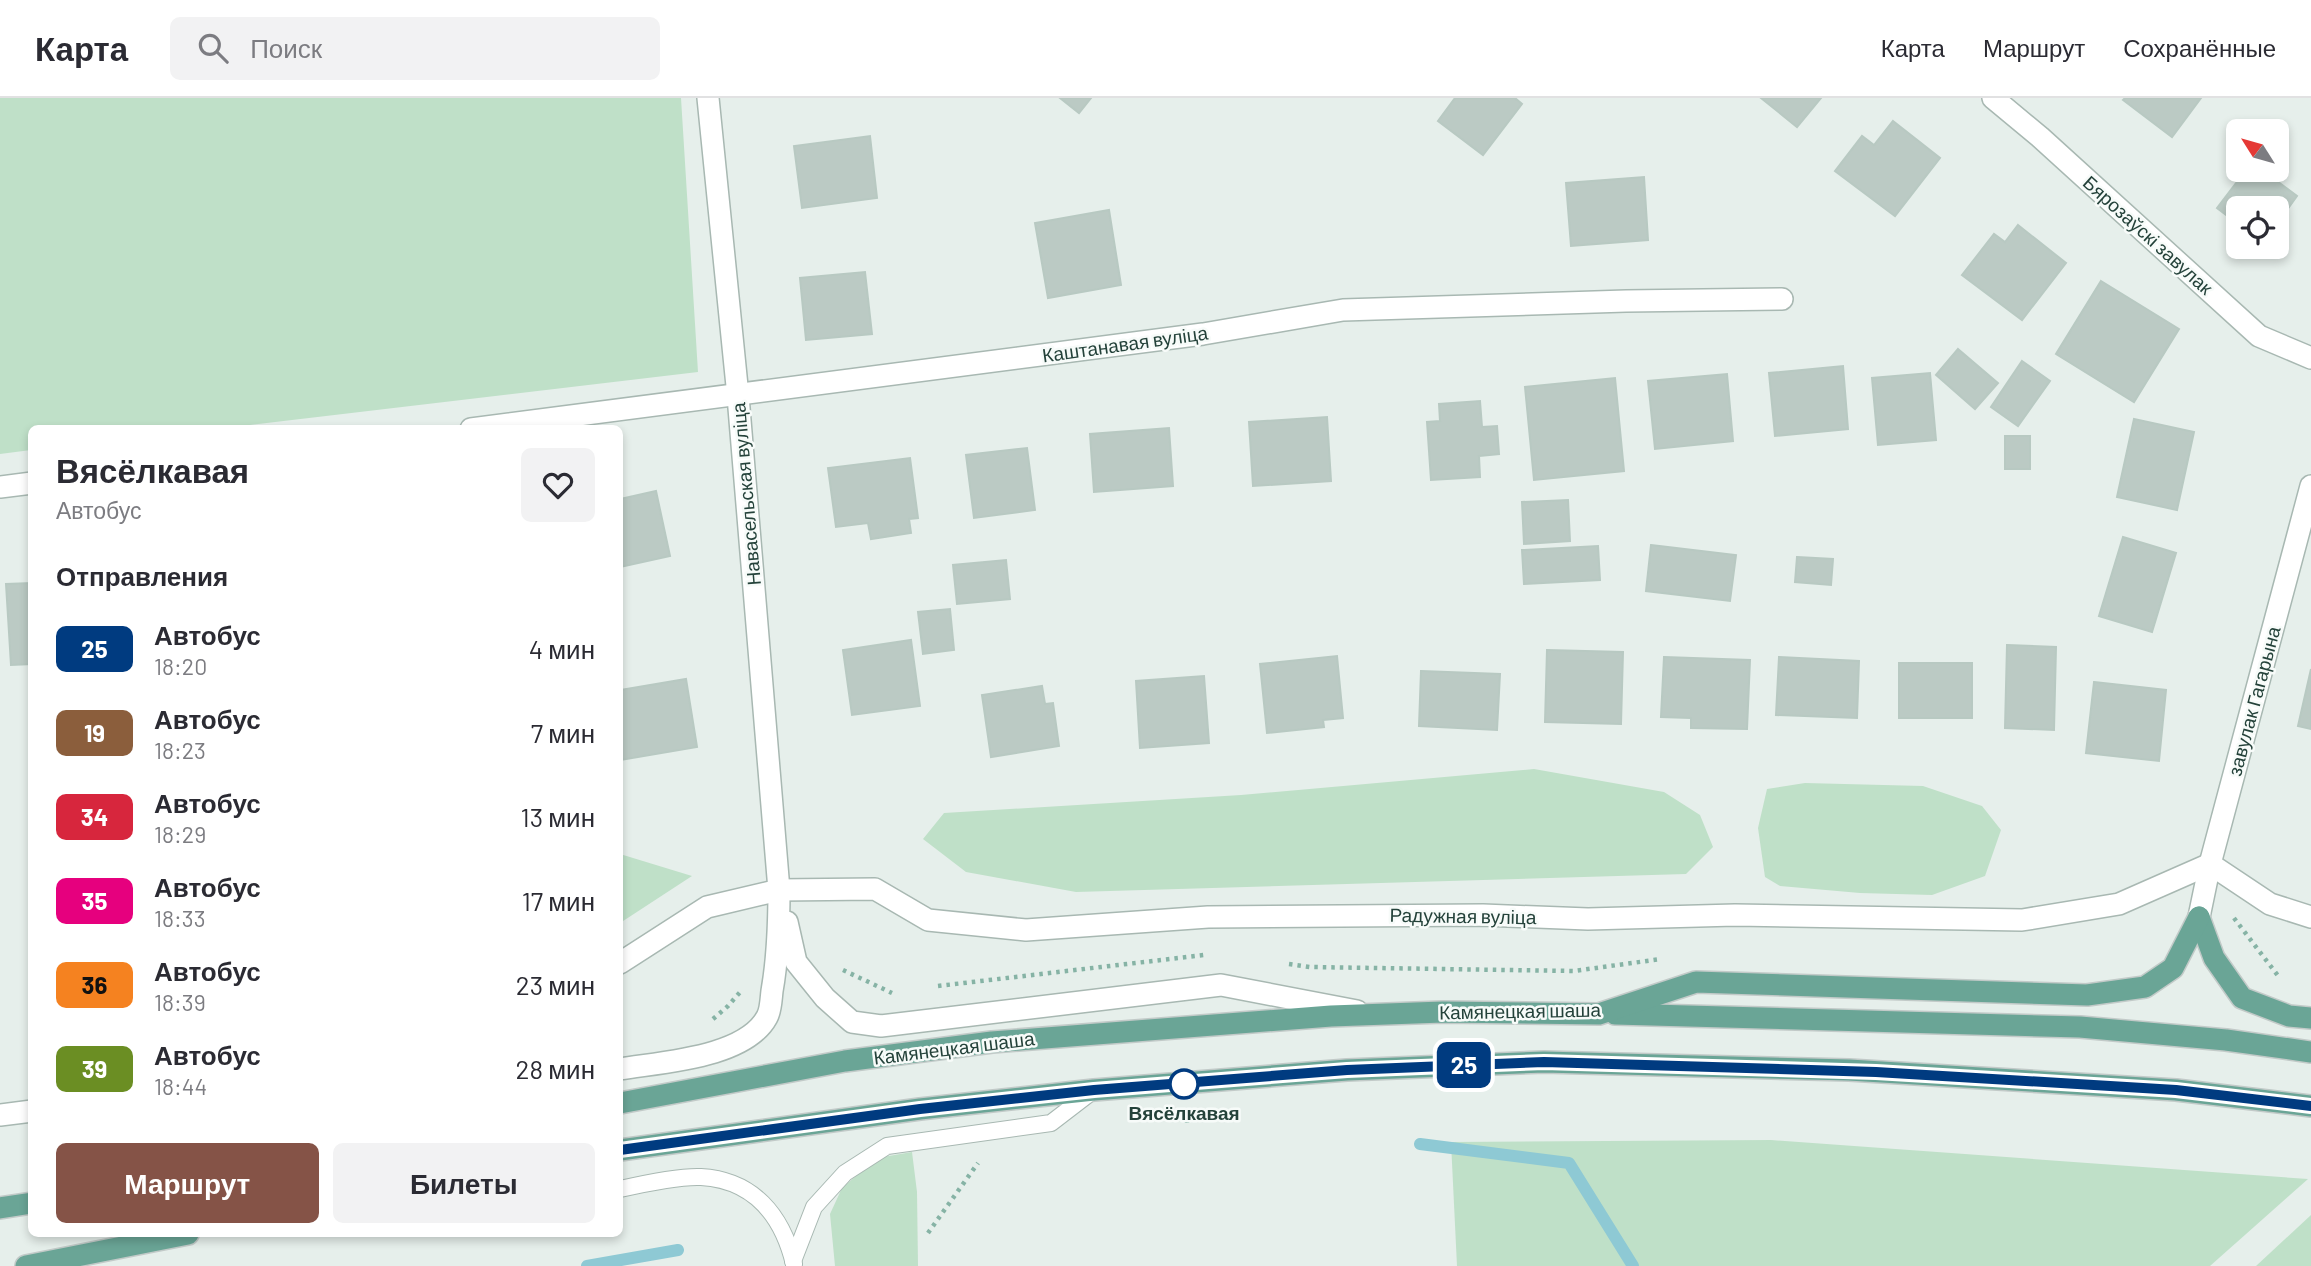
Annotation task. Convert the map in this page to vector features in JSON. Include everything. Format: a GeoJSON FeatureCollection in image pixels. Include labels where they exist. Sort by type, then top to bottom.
{"type":"FeatureCollection","features":[{"type":"Feature","properties":{"kind":"main road","name":"Камянецкая шаша"},"geometry":{"type":"LineString","coordinates":[[623,1101],[845,1061],[992,1042],[1374,1014],[1599,1014],[1696,982],[2087,995],[2145,987],[2173,968],[2199,914]]}},
{"type":"Feature","properties":{"kind":"main road"},"geometry":{"type":"LineString","coordinates":[[2199,914],[2214,958],[2242,998],[2289,1016],[2311,1018]]}},
{"type":"Feature","properties":{"kind":"main road"},"geometry":{"type":"LineString","coordinates":[[1599,1014],[2080,1027],[2226,1040],[2311,1052]]}},
{"type":"Feature","properties":{"kind":"main road"},"geometry":{"type":"LineString","coordinates":[[623,1150],[920,1109],[1094,1090],[1347,1070],[1544,1062],[1876,1072],[2176,1090],[2311,1107]]}},
{"type":"Feature","properties":{"kind":"main road"},"geometry":{"type":"LineString","coordinates":[[0,1208],[28,1204]]}},
{"type":"Feature","properties":{"kind":"main road"},"geometry":{"type":"LineString","coordinates":[[26,1266],[173,1237]]}},
{"type":"Feature","properties":{"kind":"street","name":"Навасельская вуліца"},"geometry":{"type":"LineString","coordinates":[[708,98],[738,396],[779,890]]}},
{"type":"Feature","properties":{"kind":"street","name":"Бярозаўскі завулак"},"geometry":{"type":"LineString","coordinates":[[1993,98],[2040,137],[2259,336],[2311,358]]}},
{"type":"Feature","properties":{"kind":"street","name":"Каштанавая вуліца"},"geometry":{"type":"LineString","coordinates":[[503,425],[1203,334],[1343,310],[1782,299]]}},
{"type":"Feature","properties":{"kind":"street"},"geometry":{"type":"LineString","coordinates":[[0,486],[28,483]]}},
{"type":"Feature","properties":{"kind":"street","name":"завулак Гагарына"},"geometry":{"type":"LineString","coordinates":[[2199,914],[2311,486]]}},
{"type":"Feature","properties":{"kind":"street","name":"Радужная вуліца"},"geometry":{"type":"LineString","coordinates":[[623,961],[707,907],[779,890],[875,889],[928,920],[1026,930],[1208,917],[1483,915],[1588,919],[1735,915],[2022,920],[2119,904],[2210,864]]}},
{"type":"Feature","properties":{"kind":"street"},"geometry":{"type":"LineString","coordinates":[[2210,864],[2270,904],[2311,917]]}},
{"type":"Feature","properties":{"kind":"street"},"geometry":{"type":"LineString","coordinates":[[779,890],[796,962],[825,998],[852,1022],[881,1026],[1221,985],[1374,1014]]}},
{"type":"Feature","properties":{"kind":"street"},"geometry":{"type":"LineString","coordinates":[[623,1068],[716,1052],[756,1031],[768,1016],[778,951],[779,890]]}},
{"type":"Feature","properties":{"kind":"street"},"geometry":{"type":"LineString","coordinates":[[0,1115],[28,1112]]}},
{"type":"Feature","properties":{"kind":"lane"},"geometry":{"type":"LineString","coordinates":[[794,1263],[814,1207],[845,1173],[887,1146],[1051,1123],[1094,1090]]}},
{"type":"Feature","properties":{"kind":"lane"},"geometry":{"type":"LineString","coordinates":[[623,1188],[700,1177],[737,1184],[760,1199],[776,1219],[794,1263]]}},
{"type":"Feature","properties":{"kind":"path"},"geometry":{"type":"LineString","coordinates":[[2199,914],[2230,910],[2275,975],[2284,980]]}},
{"type":"Feature","properties":{"kind":"path"},"geometry":{"type":"LineString","coordinates":[[931,987],[1199,954],[1213,956]]}},
{"type":"Feature","properties":{"kind":"path"},"geometry":{"type":"LineString","coordinates":[[1282,964],[1310,967],[1574,971],[1665,959]]}},
{"type":"Feature","properties":{"kind":"path"},"geometry":{"type":"LineString","coordinates":[[802,970],[836,967],[892,993],[905,991]]}},
{"type":"Feature","properties":{"kind":"path"},"geometry":{"type":"LineString","coordinates":[[710,1021],[728,1006],[756,973],[775,972]]}},
{"type":"Feature","properties":{"kind":"path"},"geometry":{"type":"LineString","coordinates":[[928,1233],[978,1163]]}},
{"type":"Feature","properties":{"kind":"green space"},"geometry":{"type":"Polygon","coordinates":[[[0,98],[681,98],[698,372],[250,425],[28,425],[28,450],[0,454],[0,98]]]}},
{"type":"Feature","properties":{"kind":"green space"},"geometry":{"type":"Polygon","coordinates":[[[1534,769],[1664,792],[1700,815],[1713,847],[1686,874],[1076,892],[966,872],[923,839],[944,813],[1241,795],[1534,769]]]}},
{"type":"Feature","properties":{"kind":"green space"},"geometry":{"type":"Polygon","coordinates":[[[1805,783],[1923,786],[1982,806],[2001,830],[1985,876],[1932,895],[1860,893],[1780,886],[1765,877],[1758,828],[1767,789],[1805,783]]]}},
{"type":"Feature","properties":{"kind":"green space"},"geometry":{"type":"Polygon","coordinates":[[[623,855],[692,876],[623,921],[623,855]]]}},
{"type":"Feature","properties":{"kind":"green space"},"geometry":{"type":"Polygon","coordinates":[[[1771,1140],[2308,1179],[2210,1266],[1457,1266],[1451,1142],[1771,1140]]]}},
{"type":"Feature","properties":{"kind":"green space"},"geometry":{"type":"Polygon","coordinates":[[[912,1152],[917,1192],[918,1266],[835,1266],[830,1214],[842,1188],[877,1158],[912,1152]]]}},
{"type":"Feature","properties":{"kind":"green space"},"geometry":{"type":"Polygon","coordinates":[[[2311,1215],[2311,1266],[2256,1266],[2311,1215]]]}},
{"type":"Feature","properties":{"kind":"building"},"geometry":{"type":"Polygon","coordinates":[[[1060,98],[1091,98],[1079,113],[1060,98]]]}},
{"type":"Feature","properties":{"kind":"building"},"geometry":{"type":"Polygon","coordinates":[[[1455,98],[1515,98],[1522,104],[1483,155],[1438,121],[1455,98]]]}},
{"type":"Feature","properties":{"kind":"building"},"geometry":{"type":"Polygon","coordinates":[[[1761,98],[1821,98],[1797,127],[1761,98]]]}},
{"type":"Feature","properties":{"kind":"building"},"geometry":{"type":"Polygon","coordinates":[[[2201,98],[2172,137],[2123,100],[2201,98]]]}},
{"type":"Feature","properties":{"kind":"building"},"geometry":{"type":"Polygon","coordinates":[[[1893,121],[1940,158],[1895,216],[1835,171],[1862,136],[1874,145],[1893,121]]]}},
{"type":"Feature","properties":{"kind":"building"},"geometry":{"type":"Polygon","coordinates":[[[870,136],[877,198],[802,208],[794,146],[870,136]]]}},
{"type":"Feature","properties":{"kind":"building"},"geometry":{"type":"Polygon","coordinates":[[[1644,177],[1648,240],[1571,246],[1566,183],[1644,177]]]}},
{"type":"Feature","properties":{"kind":"building"},"geometry":{"type":"Polygon","coordinates":[[[2237,182],[2278,182],[2297,196],[2289,207],[2289,196],[2226,196],[2237,182]]]}},
{"type":"Feature","properties":{"kind":"building"},"geometry":{"type":"Polygon","coordinates":[[[2226,196],[2226,215],[2217,208],[2226,196]]]}},
{"type":"Feature","properties":{"kind":"building"},"geometry":{"type":"Polygon","coordinates":[[[1109,210],[1121,285],[1048,298],[1035,223],[1109,210]]]}},
{"type":"Feature","properties":{"kind":"building"},"geometry":{"type":"Polygon","coordinates":[[[2018,225],[2066,263],[2022,320],[1962,275],[1994,234],[2005,242],[2018,225]]]}},
{"type":"Feature","properties":{"kind":"building"},"geometry":{"type":"Polygon","coordinates":[[[865,272],[872,334],[806,340],[800,278],[865,272]]]}},
{"type":"Feature","properties":{"kind":"building"},"geometry":{"type":"Polygon","coordinates":[[[2101,281],[2179,329],[2134,402],[2056,354],[2101,281]]]}},
{"type":"Feature","properties":{"kind":"building"},"geometry":{"type":"Polygon","coordinates":[[[1958,349],[1998,383],[1975,409],[1936,375],[1958,349]]]}},
{"type":"Feature","properties":{"kind":"building"},"geometry":{"type":"Polygon","coordinates":[[[2022,361],[2050,381],[2018,426],[1991,407],[2022,361]]]}},
{"type":"Feature","properties":{"kind":"building"},"geometry":{"type":"Polygon","coordinates":[[[1843,366],[1848,429],[1775,436],[1769,373],[1843,366]]]}},
{"type":"Feature","properties":{"kind":"building"},"geometry":{"type":"Polygon","coordinates":[[[1930,373],[1936,440],[1878,445],[1872,378],[1930,373]]]}},
{"type":"Feature","properties":{"kind":"building"},"geometry":{"type":"Polygon","coordinates":[[[1727,374],[1733,441],[1655,449],[1648,381],[1727,374]]]}},
{"type":"Feature","properties":{"kind":"building"},"geometry":{"type":"Polygon","coordinates":[[[1615,378],[1624,471],[1534,480],[1525,387],[1615,378]]]}},
{"type":"Feature","properties":{"kind":"building"},"geometry":{"type":"Polygon","coordinates":[[[1480,401],[1482,427],[1497,426],[1499,454],[1479,456],[1480,477],[1431,480],[1427,422],[1440,421],[1439,404],[1480,401]]]}},
{"type":"Feature","properties":{"kind":"building"},"geometry":{"type":"Polygon","coordinates":[[[1327,417],[1331,481],[1253,486],[1249,422],[1327,417]]]}},
{"type":"Feature","properties":{"kind":"building"},"geometry":{"type":"Polygon","coordinates":[[[2134,419],[2194,432],[2177,510],[2117,497],[2134,419]]]}},
{"type":"Feature","properties":{"kind":"building"},"geometry":{"type":"Polygon","coordinates":[[[1169,428],[1173,486],[1094,492],[1090,434],[1169,428]]]}},
{"type":"Feature","properties":{"kind":"building"},"geometry":{"type":"Polygon","coordinates":[[[2005,436],[2030,436],[2030,469],[2005,469],[2005,436]]]}},
{"type":"Feature","properties":{"kind":"building"},"geometry":{"type":"Polygon","coordinates":[[[1027,448],[1035,510],[974,518],[966,455],[1027,448]]]}},
{"type":"Feature","properties":{"kind":"building"},"geometry":{"type":"Polygon","coordinates":[[[910,458],[918,518],[909,519],[911,533],[871,539],[868,523],[836,527],[828,468],[910,458]]]}},
{"type":"Feature","properties":{"kind":"building"},"geometry":{"type":"Polygon","coordinates":[[[656,491],[670,556],[623,566],[623,498],[656,491]]]}},
{"type":"Feature","properties":{"kind":"building"},"geometry":{"type":"Polygon","coordinates":[[[1568,500],[1570,541],[1524,544],[1522,502],[1568,500]]]}},
{"type":"Feature","properties":{"kind":"building"},"geometry":{"type":"Polygon","coordinates":[[[2123,537],[2176,553],[2152,632],[2099,616],[2123,537]]]}},
{"type":"Feature","properties":{"kind":"building"},"geometry":{"type":"Polygon","coordinates":[[[1651,545],[1736,555],[1730,601],[1646,591],[1651,545]]]}},
{"type":"Feature","properties":{"kind":"building"},"geometry":{"type":"Polygon","coordinates":[[[1598,546],[1600,580],[1524,584],[1522,550],[1598,546]]]}},
{"type":"Feature","properties":{"kind":"building"},"geometry":{"type":"Polygon","coordinates":[[[1797,557],[1833,559],[1831,585],[1795,582],[1797,557]]]}},
{"type":"Feature","properties":{"kind":"building"},"geometry":{"type":"Polygon","coordinates":[[[1006,560],[1010,599],[957,604],[953,565],[1006,560]]]}},
{"type":"Feature","properties":{"kind":"building"},"geometry":{"type":"Polygon","coordinates":[[[28,583],[28,664],[11,665],[6,584],[28,583]]]}},
{"type":"Feature","properties":{"kind":"building"},"geometry":{"type":"Polygon","coordinates":[[[950,609],[954,650],[923,654],[918,612],[950,609]]]}},
{"type":"Feature","properties":{"kind":"building"},"geometry":{"type":"Polygon","coordinates":[[[911,640],[920,706],[852,715],[843,650],[911,640]]]}},
{"type":"Feature","properties":{"kind":"building"},"geometry":{"type":"Polygon","coordinates":[[[2007,645],[2056,647],[2054,730],[2005,728],[2007,645]]]}},
{"type":"Feature","properties":{"kind":"building"},"geometry":{"type":"Polygon","coordinates":[[[1547,650],[1623,652],[1621,724],[1545,722],[1547,650]]]}},
{"type":"Feature","properties":{"kind":"building"},"geometry":{"type":"Polygon","coordinates":[[[1337,656],[1343,718],[1323,720],[1324,727],[1267,733],[1260,664],[1337,656]]]}},
{"type":"Feature","properties":{"kind":"building"},"geometry":{"type":"Polygon","coordinates":[[[1664,657],[1750,660],[1747,729],[1691,728],[1691,718],[1661,717],[1664,657]]]}},
{"type":"Feature","properties":{"kind":"building"},"geometry":{"type":"Polygon","coordinates":[[[1779,657],[1859,661],[1857,718],[1776,715],[1779,657]]]}},
{"type":"Feature","properties":{"kind":"building"},"geometry":{"type":"Polygon","coordinates":[[[1899,663],[1972,663],[1972,718],[1899,718],[1899,663]]]}},
{"type":"Feature","properties":{"kind":"building"},"geometry":{"type":"Polygon","coordinates":[[[2311,669],[2311,729],[2298,726],[2311,669]]]}},
{"type":"Feature","properties":{"kind":"building"},"geometry":{"type":"Polygon","coordinates":[[[1421,671],[1500,674],[1497,730],[1419,726],[1421,671]]]}},
{"type":"Feature","properties":{"kind":"building"},"geometry":{"type":"Polygon","coordinates":[[[1204,676],[1209,743],[1140,748],[1136,681],[1204,676]]]}},
{"type":"Feature","properties":{"kind":"building"},"geometry":{"type":"Polygon","coordinates":[[[686,679],[697,747],[623,759],[623,690],[686,679]]]}},
{"type":"Feature","properties":{"kind":"building"},"geometry":{"type":"Polygon","coordinates":[[[2094,682],[2166,690],[2159,761],[2086,753],[2094,682]]]}},
{"type":"Feature","properties":{"kind":"building"},"geometry":{"type":"Polygon","coordinates":[[[1042,686],[1045,704],[1053,703],[1059,746],[991,757],[982,695],[1042,686]]]}},
{"type":"Feature","properties":{"kind":"waterway"},"geometry":{"type":"LineString","coordinates":[[1420,1144],[1569,1163],[1633,1266]]}},
{"type":"Feature","properties":{"kind":"waterway"},"geometry":{"type":"LineString","coordinates":[[587,1266],[678,1250]]}},
{"type":"Feature","properties":{"kind":"bus line","name":"25"},"geometry":{"type":"LineString","coordinates":[[623,1150],[920,1109],[1094,1090],[1347,1070],[1544,1062],[1849,1070],[2176,1090],[2311,1106]]}},
{"type":"Feature","properties":{"kind":"place","name":"Вясёлкавая"},"geometry":{"type":"Point","coordinates":[1184,1084]}}]}
